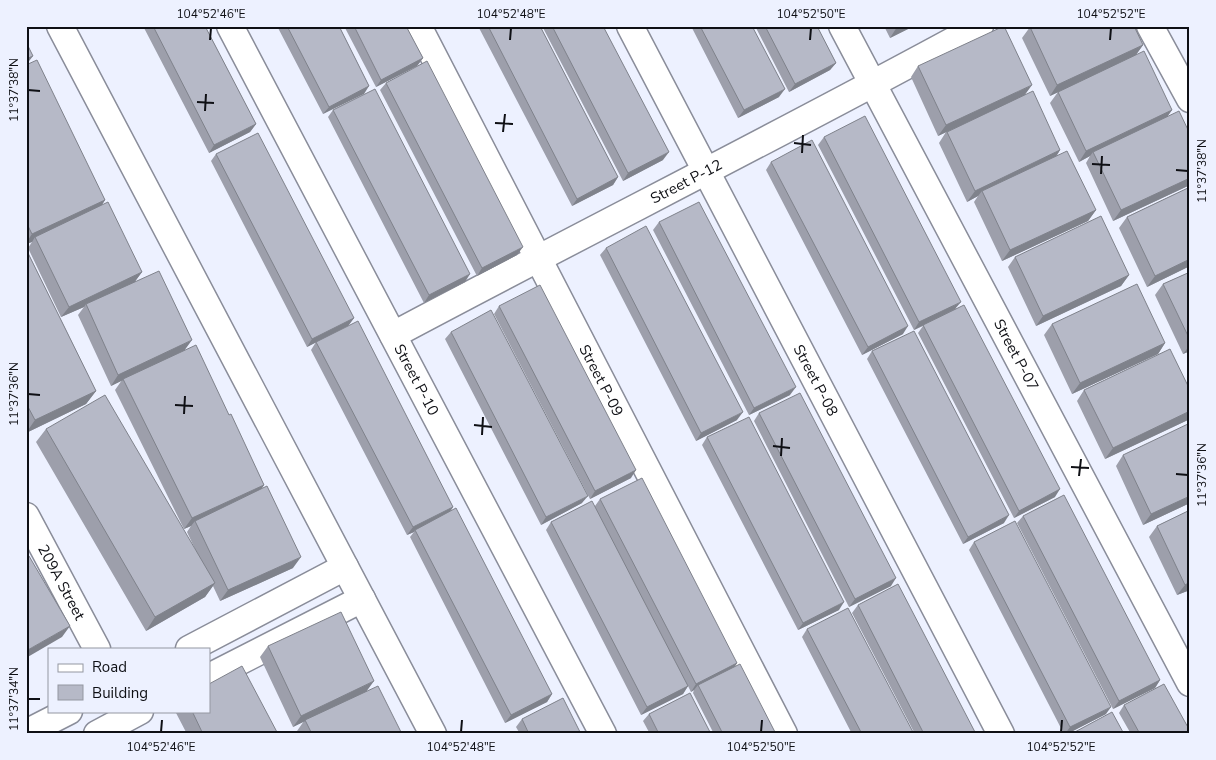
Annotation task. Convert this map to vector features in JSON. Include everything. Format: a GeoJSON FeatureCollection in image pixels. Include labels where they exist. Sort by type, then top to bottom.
{"type":"FeatureCollection","features":[{"type":"Feature","properties":{"kind":"street"},"geometry":{"type":"LineString","coordinates":[[60,26],[433,734]]}},
{"type":"Feature","properties":{"kind":"street","name":"Street P-10"},"geometry":{"type":"LineString","coordinates":[[230,26],[602,734]]}},
{"type":"Feature","properties":{"kind":"street","name":"Street P-09"},"geometry":{"type":"LineString","coordinates":[[418,26],[784,734]]}},
{"type":"Feature","properties":{"kind":"street","name":"Street P-08"},"geometry":{"type":"LineString","coordinates":[[630,26],[1001,734]]}},
{"type":"Feature","properties":{"kind":"street","name":"Street P-07"},"geometry":{"type":"LineString","coordinates":[[842,26],[1182,647],[1190,683]]}},
{"type":"Feature","properties":{"kind":"street","name":"Street P-12"},"geometry":{"type":"LineString","coordinates":[[393,335],[705,170],[873,85],[980,26]]}},
{"type":"Feature","properties":{"kind":"street"},"geometry":{"type":"LineString","coordinates":[[1150,26],[1190,99]]}},
{"type":"Feature","properties":{"kind":"street","name":"209A Street"},"geometry":{"type":"LineString","coordinates":[[26,516],[96,648]]}},
{"type":"Feature","properties":{"kind":"street"},"geometry":{"type":"LineString","coordinates":[[191,648],[345,567]]}},
{"type":"Feature","properties":{"kind":"street"},"geometry":{"type":"LineString","coordinates":[[210,676],[362,599]]}},
{"type":"Feature","properties":{"kind":"street"},"geometry":{"type":"LineString","coordinates":[[26,733],[67,712]]}},
{"type":"Feature","properties":{"kind":"street"},"geometry":{"type":"LineString","coordinates":[[97,734],[138,718]]}},
{"type":"Feature","properties":{"kind":"building"},"geometry":{"type":"Polygon","coordinates":[[[153,26],[205,26],[256,124],[214,145],[153,26]]]}},
{"type":"Feature","properties":{"kind":"building"},"geometry":{"type":"Polygon","coordinates":[[[287,26],[339,26],[369,86],[329,107],[287,26]]]}},
{"type":"Feature","properties":{"kind":"building"},"geometry":{"type":"Polygon","coordinates":[[[354,26],[406,26],[423,58],[381,80],[354,26]]]}},
{"type":"Feature","properties":{"kind":"building"},"geometry":{"type":"Polygon","coordinates":[[[488,26],[540,26],[618,177],[577,199],[488,26]]]}},
{"type":"Feature","properties":{"kind":"building"},"geometry":{"type":"Polygon","coordinates":[[[552,26],[603,26],[669,152],[628,173],[552,26]]]}},
{"type":"Feature","properties":{"kind":"building"},"geometry":{"type":"Polygon","coordinates":[[[700,26],[752,26],[785,89],[744,110],[700,26]]]}},
{"type":"Feature","properties":{"kind":"building"},"geometry":{"type":"Polygon","coordinates":[[[765,26],[817,26],[836,63],[795,84],[765,26]]]}},
{"type":"Feature","properties":{"kind":"building"},"geometry":{"type":"Polygon","coordinates":[[[1004,26],[1032,85],[946,125],[918,66],[1004,26]]]}},
{"type":"Feature","properties":{"kind":"building"},"geometry":{"type":"Polygon","coordinates":[[[1031,26],[1134,26],[1143,45],[1057,85],[1031,26]]]}},
{"type":"Feature","properties":{"kind":"building"},"geometry":{"type":"Polygon","coordinates":[[[26,42],[33,56],[26,59],[26,42]]]}},
{"type":"Feature","properties":{"kind":"building"},"geometry":{"type":"Polygon","coordinates":[[[1144,51],[1172,110],[1086,151],[1058,92],[1144,51]]]}},
{"type":"Feature","properties":{"kind":"building"},"geometry":{"type":"Polygon","coordinates":[[[37,60],[105,200],[32,234],[26,222],[26,65],[37,60]]]}},
{"type":"Feature","properties":{"kind":"building"},"geometry":{"type":"Polygon","coordinates":[[[427,61],[523,247],[482,268],[386,83],[427,61]]]}},
{"type":"Feature","properties":{"kind":"building"},"geometry":{"type":"Polygon","coordinates":[[[375,89],[470,274],[429,295],[333,110],[375,89]]]}},
{"type":"Feature","properties":{"kind":"building"},"geometry":{"type":"Polygon","coordinates":[[[1033,91],[1060,150],[975,191],[947,132],[1033,91]]]}},
{"type":"Feature","properties":{"kind":"building"},"geometry":{"type":"Polygon","coordinates":[[[1179,111],[1190,134],[1190,178],[1121,210],[1093,152],[1179,111]]]}},
{"type":"Feature","properties":{"kind":"building"},"geometry":{"type":"Polygon","coordinates":[[[865,116],[961,302],[919,322],[824,137],[865,116]]]}},
{"type":"Feature","properties":{"kind":"building"},"geometry":{"type":"Polygon","coordinates":[[[258,133],[354,318],[312,339],[216,154],[258,133]]]}},
{"type":"Feature","properties":{"kind":"building"},"geometry":{"type":"Polygon","coordinates":[[[812,140],[908,326],[868,347],[771,162],[812,140]]]}},
{"type":"Feature","properties":{"kind":"building"},"geometry":{"type":"Polygon","coordinates":[[[1067,151],[1096,210],[1010,250],[982,191],[1067,151]]]}},
{"type":"Feature","properties":{"kind":"building"},"geometry":{"type":"Polygon","coordinates":[[[1190,187],[1190,259],[1155,276],[1127,217],[1190,187]]]}},
{"type":"Feature","properties":{"kind":"building"},"geometry":{"type":"Polygon","coordinates":[[[108,202],[142,272],[69,307],[35,237],[108,202]]]}},
{"type":"Feature","properties":{"kind":"building"},"geometry":{"type":"Polygon","coordinates":[[[699,202],[796,387],[754,408],[659,222],[699,202]]]}},
{"type":"Feature","properties":{"kind":"building"},"geometry":{"type":"Polygon","coordinates":[[[1101,216],[1129,275],[1043,316],[1015,257],[1101,216]]]}},
{"type":"Feature","properties":{"kind":"building"},"geometry":{"type":"Polygon","coordinates":[[[646,226],[743,412],[701,433],[606,248],[646,226]]]}},
{"type":"Feature","properties":{"kind":"building"},"geometry":{"type":"Polygon","coordinates":[[[26,249],[96,391],[35,420],[26,403],[26,249]]]}},
{"type":"Feature","properties":{"kind":"building"},"geometry":{"type":"Polygon","coordinates":[[[159,271],[192,340],[118,375],[86,304],[159,271]]]}},
{"type":"Feature","properties":{"kind":"building"},"geometry":{"type":"Polygon","coordinates":[[[1190,272],[1190,340],[1163,284],[1190,272]]]}},
{"type":"Feature","properties":{"kind":"building"},"geometry":{"type":"Polygon","coordinates":[[[1137,284],[1165,343],[1080,383],[1052,324],[1137,284]]]}},
{"type":"Feature","properties":{"kind":"building"},"geometry":{"type":"Polygon","coordinates":[[[540,285],[636,470],[595,491],[499,306],[540,285]]]}},
{"type":"Feature","properties":{"kind":"building"},"geometry":{"type":"Polygon","coordinates":[[[964,305],[1060,489],[1019,511],[923,325],[964,305]]]}},
{"type":"Feature","properties":{"kind":"building"},"geometry":{"type":"Polygon","coordinates":[[[491,310],[588,496],[546,517],[451,332],[491,310]]]}},
{"type":"Feature","properties":{"kind":"building"},"geometry":{"type":"Polygon","coordinates":[[[358,321],[453,507],[413,527],[316,342],[358,321]]]}},
{"type":"Feature","properties":{"kind":"building"},"geometry":{"type":"Polygon","coordinates":[[[914,331],[1009,515],[968,537],[872,351],[914,331]]]}},
{"type":"Feature","properties":{"kind":"building"},"geometry":{"type":"Polygon","coordinates":[[[196,345],[264,485],[192,518],[123,379],[196,345]]]}},
{"type":"Feature","properties":{"kind":"building"},"geometry":{"type":"Polygon","coordinates":[[[1170,349],[1190,390],[1190,411],[1113,448],[1084,390],[1170,349]]]}},
{"type":"Feature","properties":{"kind":"building"},"geometry":{"type":"Polygon","coordinates":[[[800,393],[896,578],[855,599],[759,413],[800,393]]]}},
{"type":"Feature","properties":{"kind":"building"},"geometry":{"type":"Polygon","coordinates":[[[105,395],[215,583],[155,617],[46,429],[105,395]]]}},
{"type":"Feature","properties":{"kind":"building"},"geometry":{"type":"Polygon","coordinates":[[[749,417],[844,602],[803,623],[707,437],[749,417]]]}},
{"type":"Feature","properties":{"kind":"building"},"geometry":{"type":"Polygon","coordinates":[[[1190,423],[1190,496],[1151,514],[1123,455],[1190,423]]]}},
{"type":"Feature","properties":{"kind":"building"},"geometry":{"type":"Polygon","coordinates":[[[642,478],[737,663],[696,684],[600,499],[642,478]]]}},
{"type":"Feature","properties":{"kind":"building"},"geometry":{"type":"Polygon","coordinates":[[[267,486],[301,557],[228,590],[195,521],[267,486]]]}},
{"type":"Feature","properties":{"kind":"building"},"geometry":{"type":"Polygon","coordinates":[[[1064,495],[1160,680],[1119,701],[1023,516],[1064,495]]]}},
{"type":"Feature","properties":{"kind":"building"},"geometry":{"type":"Polygon","coordinates":[[[592,501],[688,686],[647,707],[551,522],[592,501]]]}},
{"type":"Feature","properties":{"kind":"building"},"geometry":{"type":"Polygon","coordinates":[[[456,508],[552,694],[511,715],[415,530],[456,508]]]}},
{"type":"Feature","properties":{"kind":"building"},"geometry":{"type":"Polygon","coordinates":[[[1190,510],[1190,582],[1185,585],[1157,526],[1190,510]]]}},
{"type":"Feature","properties":{"kind":"building"},"geometry":{"type":"Polygon","coordinates":[[[1015,521],[1111,707],[1070,727],[974,542],[1015,521]]]}},
{"type":"Feature","properties":{"kind":"building"},"geometry":{"type":"Polygon","coordinates":[[[29,556],[70,626],[26,651],[26,557],[29,556]]]}},
{"type":"Feature","properties":{"kind":"building"},"geometry":{"type":"Polygon","coordinates":[[[898,584],[976,734],[924,734],[858,605],[898,584]]]}},
{"type":"Feature","properties":{"kind":"building"},"geometry":{"type":"Polygon","coordinates":[[[848,608],[914,734],[862,734],[807,629],[848,608]]]}},
{"type":"Feature","properties":{"kind":"building"},"geometry":{"type":"Polygon","coordinates":[[[341,612],[374,681],[301,716],[268,646],[341,612]]]}},
{"type":"Feature","properties":{"kind":"building"},"geometry":{"type":"Polygon","coordinates":[[[740,664],[776,734],[723,734],[698,685],[740,664]]]}},
{"type":"Feature","properties":{"kind":"building"},"geometry":{"type":"Polygon","coordinates":[[[242,666],[278,734],[203,734],[192,712],[210,712],[210,683],[242,666]]]}},
{"type":"Feature","properties":{"kind":"building"},"geometry":{"type":"Polygon","coordinates":[[[1164,684],[1190,734],[1140,734],[1124,705],[1164,684]]]}},
{"type":"Feature","properties":{"kind":"building"},"geometry":{"type":"Polygon","coordinates":[[[378,686],[402,734],[312,734],[305,720],[378,686]]]}},
{"type":"Feature","properties":{"kind":"building"},"geometry":{"type":"Polygon","coordinates":[[[690,693],[711,734],[659,734],[649,714],[690,693]]]}},
{"type":"Feature","properties":{"kind":"building"},"geometry":{"type":"Polygon","coordinates":[[[563,698],[581,734],[529,734],[522,719],[563,698]]]}},
{"type":"Feature","properties":{"kind":"building"},"geometry":{"type":"Polygon","coordinates":[[[1112,712],[1124,734],[1073,734],[1073,733],[1112,712]]]}}]}
